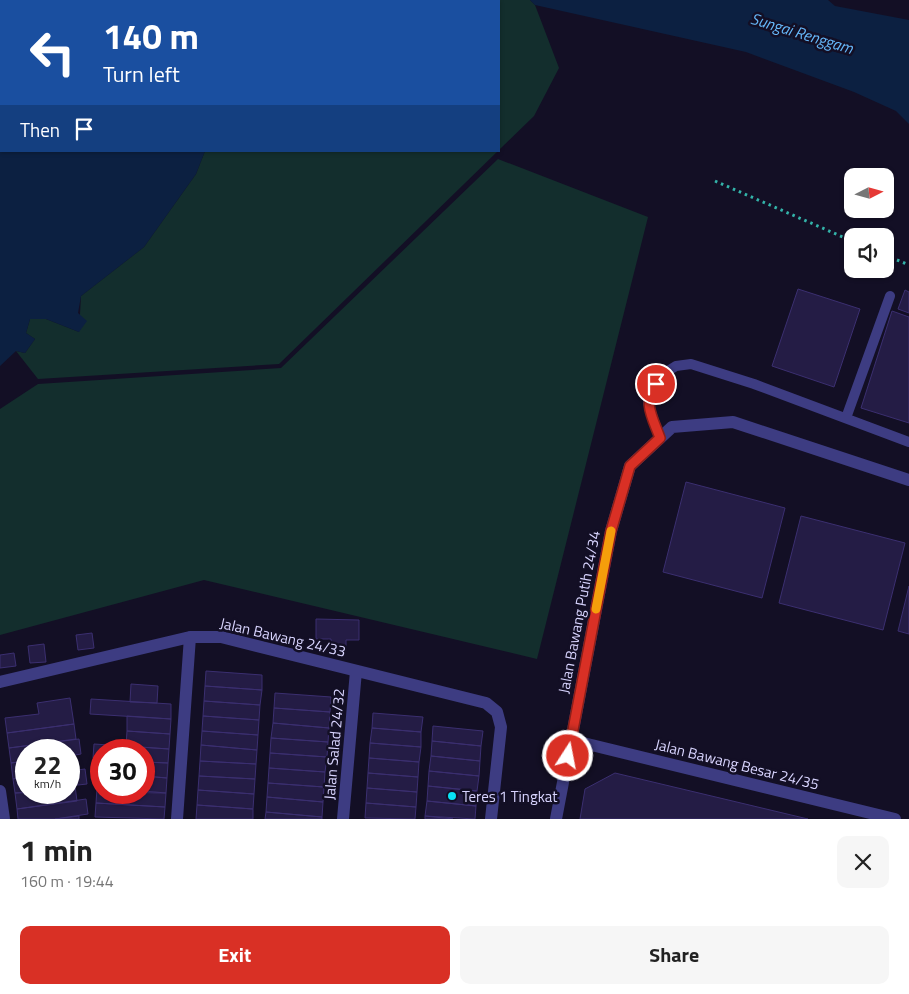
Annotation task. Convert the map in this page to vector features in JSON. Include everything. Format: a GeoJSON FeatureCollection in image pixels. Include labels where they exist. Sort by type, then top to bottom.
{"type":"FeatureCollection","features":[{"type":"Feature","properties":{"kind":"street","name":"Jalan Bawang Putih 24/34"},"geometry":{"type":"LineString","coordinates":[[556,819],[611,531],[630,466],[672,428],[733,422],[909,480]]}},
{"type":"Feature","properties":{"kind":"street","name":"Jalan Bawang 24/33"},"geometry":{"type":"LineString","coordinates":[[0,682],[190,637],[221,637],[486,703],[496,712],[502,727],[491,819]]}},
{"type":"Feature","properties":{"kind":"street"},"geometry":{"type":"LineString","coordinates":[[177,819],[190,637]]}},
{"type":"Feature","properties":{"kind":"street","name":"Jalan Salad 24/32"},"geometry":{"type":"LineString","coordinates":[[344,819],[356,671]]}},
{"type":"Feature","properties":{"kind":"street","name":"Jalan Bawang Besar 24/35"},"geometry":{"type":"LineString","coordinates":[[571,740],[895,819]]}},
{"type":"Feature","properties":{"kind":"street"},"geometry":{"type":"LineString","coordinates":[[0,791],[4,819]]}},
{"type":"Feature","properties":{"kind":"lane"},"geometry":{"type":"LineString","coordinates":[[846,418],[890,296]]}},
{"type":"Feature","properties":{"kind":"lane"},"geometry":{"type":"LineString","coordinates":[[660,438],[648,403],[649,393],[663,374],[676,366],[691,364],[909,442]]}},
{"type":"Feature","properties":{"kind":"path"},"geometry":{"type":"LineString","coordinates":[[715,181],[844,237]]}},
{"type":"Feature","properties":{"kind":"path"},"geometry":{"type":"LineString","coordinates":[[894,259],[909,265]]}},
{"type":"Feature","properties":{"kind":"green space"},"geometry":{"type":"Polygon","coordinates":[[[500,0],[530,0],[535,5],[559,68],[534,116],[500,149],[500,0]]]}},
{"type":"Feature","properties":{"kind":"green space"},"geometry":{"type":"Polygon","coordinates":[[[205,152],[497,152],[279,364],[38,379],[16,351],[25,353],[35,339],[26,333],[30,319],[46,319],[79,332],[81,296],[144,247],[196,174],[205,152]]]}},
{"type":"Feature","properties":{"kind":"green space"},"geometry":{"type":"Polygon","coordinates":[[[498,159],[648,217],[537,659],[204,580],[0,635],[0,409],[38,384],[281,368],[498,159]]]}},
{"type":"Feature","properties":{"kind":"water","name":"Sungai Renggam"},"geometry":{"type":"Polygon","coordinates":[[[530,0],[828,0],[835,6],[909,20],[909,124],[896,111],[854,92],[746,52],[535,5],[530,0]]]}},
{"type":"Feature","properties":{"kind":"water"},"geometry":{"type":"Polygon","coordinates":[[[0,152],[205,152],[196,174],[144,247],[81,296],[78,313],[87,321],[79,332],[46,319],[30,319],[26,333],[35,339],[25,353],[16,351],[0,366],[0,152]]]}},
{"type":"Feature","properties":{"kind":"building"},"geometry":{"type":"Polygon","coordinates":[[[798,289],[860,309],[834,387],[772,366],[798,289]]]}},
{"type":"Feature","properties":{"kind":"building"},"geometry":{"type":"Polygon","coordinates":[[[905,290],[909,292],[909,313],[898,309],[905,290]]]}},
{"type":"Feature","properties":{"kind":"building"},"geometry":{"type":"Polygon","coordinates":[[[892,311],[909,317],[909,423],[861,408],[892,311]]]}},
{"type":"Feature","properties":{"kind":"building"},"geometry":{"type":"Polygon","coordinates":[[[686,482],[785,508],[762,598],[663,572],[686,482]]]}},
{"type":"Feature","properties":{"kind":"building"},"geometry":{"type":"Polygon","coordinates":[[[801,516],[905,543],[883,630],[779,603],[801,516]]]}},
{"type":"Feature","properties":{"kind":"building"},"geometry":{"type":"Polygon","coordinates":[[[909,586],[909,634],[898,631],[909,586]]]}},
{"type":"Feature","properties":{"kind":"building"},"geometry":{"type":"Polygon","coordinates":[[[316,619],[359,620],[359,640],[346,640],[346,650],[331,650],[331,639],[316,639],[316,619]]]}},
{"type":"Feature","properties":{"kind":"building"},"geometry":{"type":"Polygon","coordinates":[[[92,633],[94,648],[78,650],[76,635],[92,633]]]}},
{"type":"Feature","properties":{"kind":"building"},"geometry":{"type":"Polygon","coordinates":[[[44,644],[46,662],[30,663],[28,646],[44,644]]]}},
{"type":"Feature","properties":{"kind":"building"},"geometry":{"type":"Polygon","coordinates":[[[14,653],[16,666],[0,668],[0,655],[14,653]]]}},
{"type":"Feature","properties":{"kind":"building"},"geometry":{"type":"Polygon","coordinates":[[[206,671],[262,675],[262,690],[205,686],[206,671]]]}},
{"type":"Feature","properties":{"kind":"building"},"geometry":{"type":"Polygon","coordinates":[[[131,684],[158,686],[157,703],[130,702],[131,684]]]}},
{"type":"Feature","properties":{"kind":"building"},"geometry":{"type":"Polygon","coordinates":[[[205,686],[262,690],[260,705],[204,701],[205,686]]]}},
{"type":"Feature","properties":{"kind":"building"},"geometry":{"type":"Polygon","coordinates":[[[275,693],[331,697],[330,712],[274,708],[275,693]]]}},
{"type":"Feature","properties":{"kind":"building"},"geometry":{"type":"Polygon","coordinates":[[[70,698],[74,724],[7,733],[5,718],[39,714],[37,703],[70,698]]]}},
{"type":"Feature","properties":{"kind":"building"},"geometry":{"type":"Polygon","coordinates":[[[91,699],[171,704],[171,719],[90,714],[91,699]]]}},
{"type":"Feature","properties":{"kind":"building"},"geometry":{"type":"Polygon","coordinates":[[[204,701],[260,705],[259,720],[203,716],[204,701]]]}},
{"type":"Feature","properties":{"kind":"building"},"geometry":{"type":"Polygon","coordinates":[[[274,708],[330,712],[329,728],[273,723],[274,708]]]}},
{"type":"Feature","properties":{"kind":"building"},"geometry":{"type":"Polygon","coordinates":[[[373,713],[423,717],[421,732],[372,728],[373,713]]]}},
{"type":"Feature","properties":{"kind":"building"},"geometry":{"type":"Polygon","coordinates":[[[127,716],[171,719],[170,734],[127,731],[127,716]]]}},
{"type":"Feature","properties":{"kind":"building"},"geometry":{"type":"Polygon","coordinates":[[[203,716],[259,720],[258,735],[202,731],[203,716]]]}},
{"type":"Feature","properties":{"kind":"building"},"geometry":{"type":"Polygon","coordinates":[[[273,723],[329,728],[328,742],[271,738],[273,723]]]}},
{"type":"Feature","properties":{"kind":"building"},"geometry":{"type":"Polygon","coordinates":[[[74,724],[76,739],[15,739],[15,747],[9,748],[7,733],[74,724]]]}},
{"type":"Feature","properties":{"kind":"building"},"geometry":{"type":"Polygon","coordinates":[[[433,726],[483,731],[481,746],[432,741],[433,726]]]}},
{"type":"Feature","properties":{"kind":"building"},"geometry":{"type":"Polygon","coordinates":[[[372,728],[421,732],[421,747],[370,743],[372,728]]]}},
{"type":"Feature","properties":{"kind":"building"},"geometry":{"type":"Polygon","coordinates":[[[127,731],[170,734],[169,749],[155,748],[155,739],[126,739],[127,731]]]}},
{"type":"Feature","properties":{"kind":"building"},"geometry":{"type":"Polygon","coordinates":[[[202,731],[258,735],[257,750],[201,745],[202,731]]]}},
{"type":"Feature","properties":{"kind":"building"},"geometry":{"type":"Polygon","coordinates":[[[271,738],[328,742],[327,757],[270,753],[271,738]]]}},
{"type":"Feature","properties":{"kind":"building"},"geometry":{"type":"Polygon","coordinates":[[[432,741],[481,746],[480,761],[431,756],[432,741]]]}},
{"type":"Feature","properties":{"kind":"building"},"geometry":{"type":"Polygon","coordinates":[[[370,743],[421,747],[419,762],[369,758],[370,743]]]}},
{"type":"Feature","properties":{"kind":"building"},"geometry":{"type":"Polygon","coordinates":[[[201,745],[257,750],[256,764],[200,761],[201,745]]]}},
{"type":"Feature","properties":{"kind":"building"},"geometry":{"type":"Polygon","coordinates":[[[15,747],[15,762],[11,763],[9,748],[15,747]]]}},
{"type":"Feature","properties":{"kind":"building"},"geometry":{"type":"Polygon","coordinates":[[[155,748],[169,749],[168,763],[155,762],[155,748]]]}},
{"type":"Feature","properties":{"kind":"building"},"geometry":{"type":"Polygon","coordinates":[[[270,753],[327,757],[325,772],[269,768],[270,753]]]}},
{"type":"Feature","properties":{"kind":"building"},"geometry":{"type":"Polygon","coordinates":[[[431,756],[480,761],[479,776],[429,771],[431,756]]]}},
{"type":"Feature","properties":{"kind":"building"},"geometry":{"type":"Polygon","coordinates":[[[369,758],[419,762],[418,777],[368,773],[369,758]]]}},
{"type":"Feature","properties":{"kind":"building"},"geometry":{"type":"Polygon","coordinates":[[[200,761],[256,764],[255,779],[199,776],[200,761]]]}},
{"type":"Feature","properties":{"kind":"building"},"geometry":{"type":"Polygon","coordinates":[[[15,762],[15,779],[13,779],[11,763],[15,762]]]}},
{"type":"Feature","properties":{"kind":"building"},"geometry":{"type":"Polygon","coordinates":[[[155,762],[168,763],[167,778],[155,777],[155,762]]]}},
{"type":"Feature","properties":{"kind":"building"},"geometry":{"type":"Polygon","coordinates":[[[269,768],[325,772],[324,787],[268,783],[269,768]]]}},
{"type":"Feature","properties":{"kind":"building"},"geometry":{"type":"Polygon","coordinates":[[[85,769],[87,784],[80,785],[80,770],[85,769]]]}},
{"type":"Feature","properties":{"kind":"building"},"geometry":{"type":"Polygon","coordinates":[[[429,771],[479,776],[477,791],[428,786],[429,771]]]}},
{"type":"Feature","properties":{"kind":"building"},"geometry":{"type":"Polygon","coordinates":[[[368,773],[418,777],[417,792],[367,788],[368,773]]]}},
{"type":"Feature","properties":{"kind":"building"},"geometry":{"type":"Polygon","coordinates":[[[615,773],[808,819],[580,819],[585,789],[615,773]]]}},
{"type":"Feature","properties":{"kind":"building"},"geometry":{"type":"Polygon","coordinates":[[[199,776],[255,779],[254,794],[198,790],[199,776]]]}},
{"type":"Feature","properties":{"kind":"building"},"geometry":{"type":"Polygon","coordinates":[[[155,777],[167,778],[166,793],[155,792],[155,777]]]}},
{"type":"Feature","properties":{"kind":"building"},"geometry":{"type":"Polygon","coordinates":[[[268,783],[324,787],[323,802],[267,797],[268,783]]]}},
{"type":"Feature","properties":{"kind":"building","name":"Teres 1 Tingkat"},"geometry":{"type":"Polygon","coordinates":[[[428,786],[477,791],[476,806],[427,801],[428,786]]]}},
{"type":"Feature","properties":{"kind":"building"},"geometry":{"type":"Polygon","coordinates":[[[367,788],[417,792],[416,807],[366,803],[367,788]]]}},
{"type":"Feature","properties":{"kind":"building"},"geometry":{"type":"Polygon","coordinates":[[[198,790],[254,794],[253,809],[197,805],[198,790]]]}},
{"type":"Feature","properties":{"kind":"building"},"geometry":{"type":"Polygon","coordinates":[[[155,793],[166,793],[165,807],[113,804],[155,804],[155,793]]]}},
{"type":"Feature","properties":{"kind":"building"},"geometry":{"type":"Polygon","coordinates":[[[267,797],[323,802],[322,817],[266,812],[267,797]]]}},
{"type":"Feature","properties":{"kind":"building"},"geometry":{"type":"Polygon","coordinates":[[[86,799],[88,814],[55,819],[18,819],[17,809],[52,804],[80,804],[80,800],[86,799]]]}},
{"type":"Feature","properties":{"kind":"building"},"geometry":{"type":"Polygon","coordinates":[[[427,801],[476,806],[475,819],[425,816],[427,801]]]}},
{"type":"Feature","properties":{"kind":"building"},"geometry":{"type":"Polygon","coordinates":[[[366,803],[416,807],[415,819],[365,818],[366,803]]]}},
{"type":"Feature","properties":{"kind":"building"},"geometry":{"type":"Polygon","coordinates":[[[16,804],[54,804],[17,809],[16,804]]]}},
{"type":"Feature","properties":{"kind":"building"},"geometry":{"type":"Polygon","coordinates":[[[96,804],[165,807],[164,819],[95,817],[96,804]]]}},
{"type":"Feature","properties":{"kind":"building"},"geometry":{"type":"Polygon","coordinates":[[[197,805],[253,809],[253,819],[196,819],[197,805]]]}},
{"type":"Feature","properties":{"kind":"building"},"geometry":{"type":"Polygon","coordinates":[[[266,812],[322,817],[322,819],[265,819],[266,812]]]}},
{"type":"Feature","properties":{"kind":"building"},"geometry":{"type":"Polygon","coordinates":[[[79,816],[79,819],[55,819],[79,816]]]}},
{"type":"Feature","properties":{"kind":"building"},"geometry":{"type":"Polygon","coordinates":[[[425,816],[453,819],[425,819],[425,816]]]}},
{"type":"Feature","properties":{"kind":"slow traffic"},"geometry":{"type":"LineString","coordinates":[[596,609],[611,531]]}},
{"type":"Feature","properties":{"kind":"place","name":"Teres 1 Tingkat"},"geometry":{"type":"Point","coordinates":[452,796]}},
{"type":"Feature","properties":{"kind":"route"},"geometry":{"type":"LineString","coordinates":[[568,756],[611,531],[630,466],[660,438],[648,403],[649,393],[656,384]]}}]}
